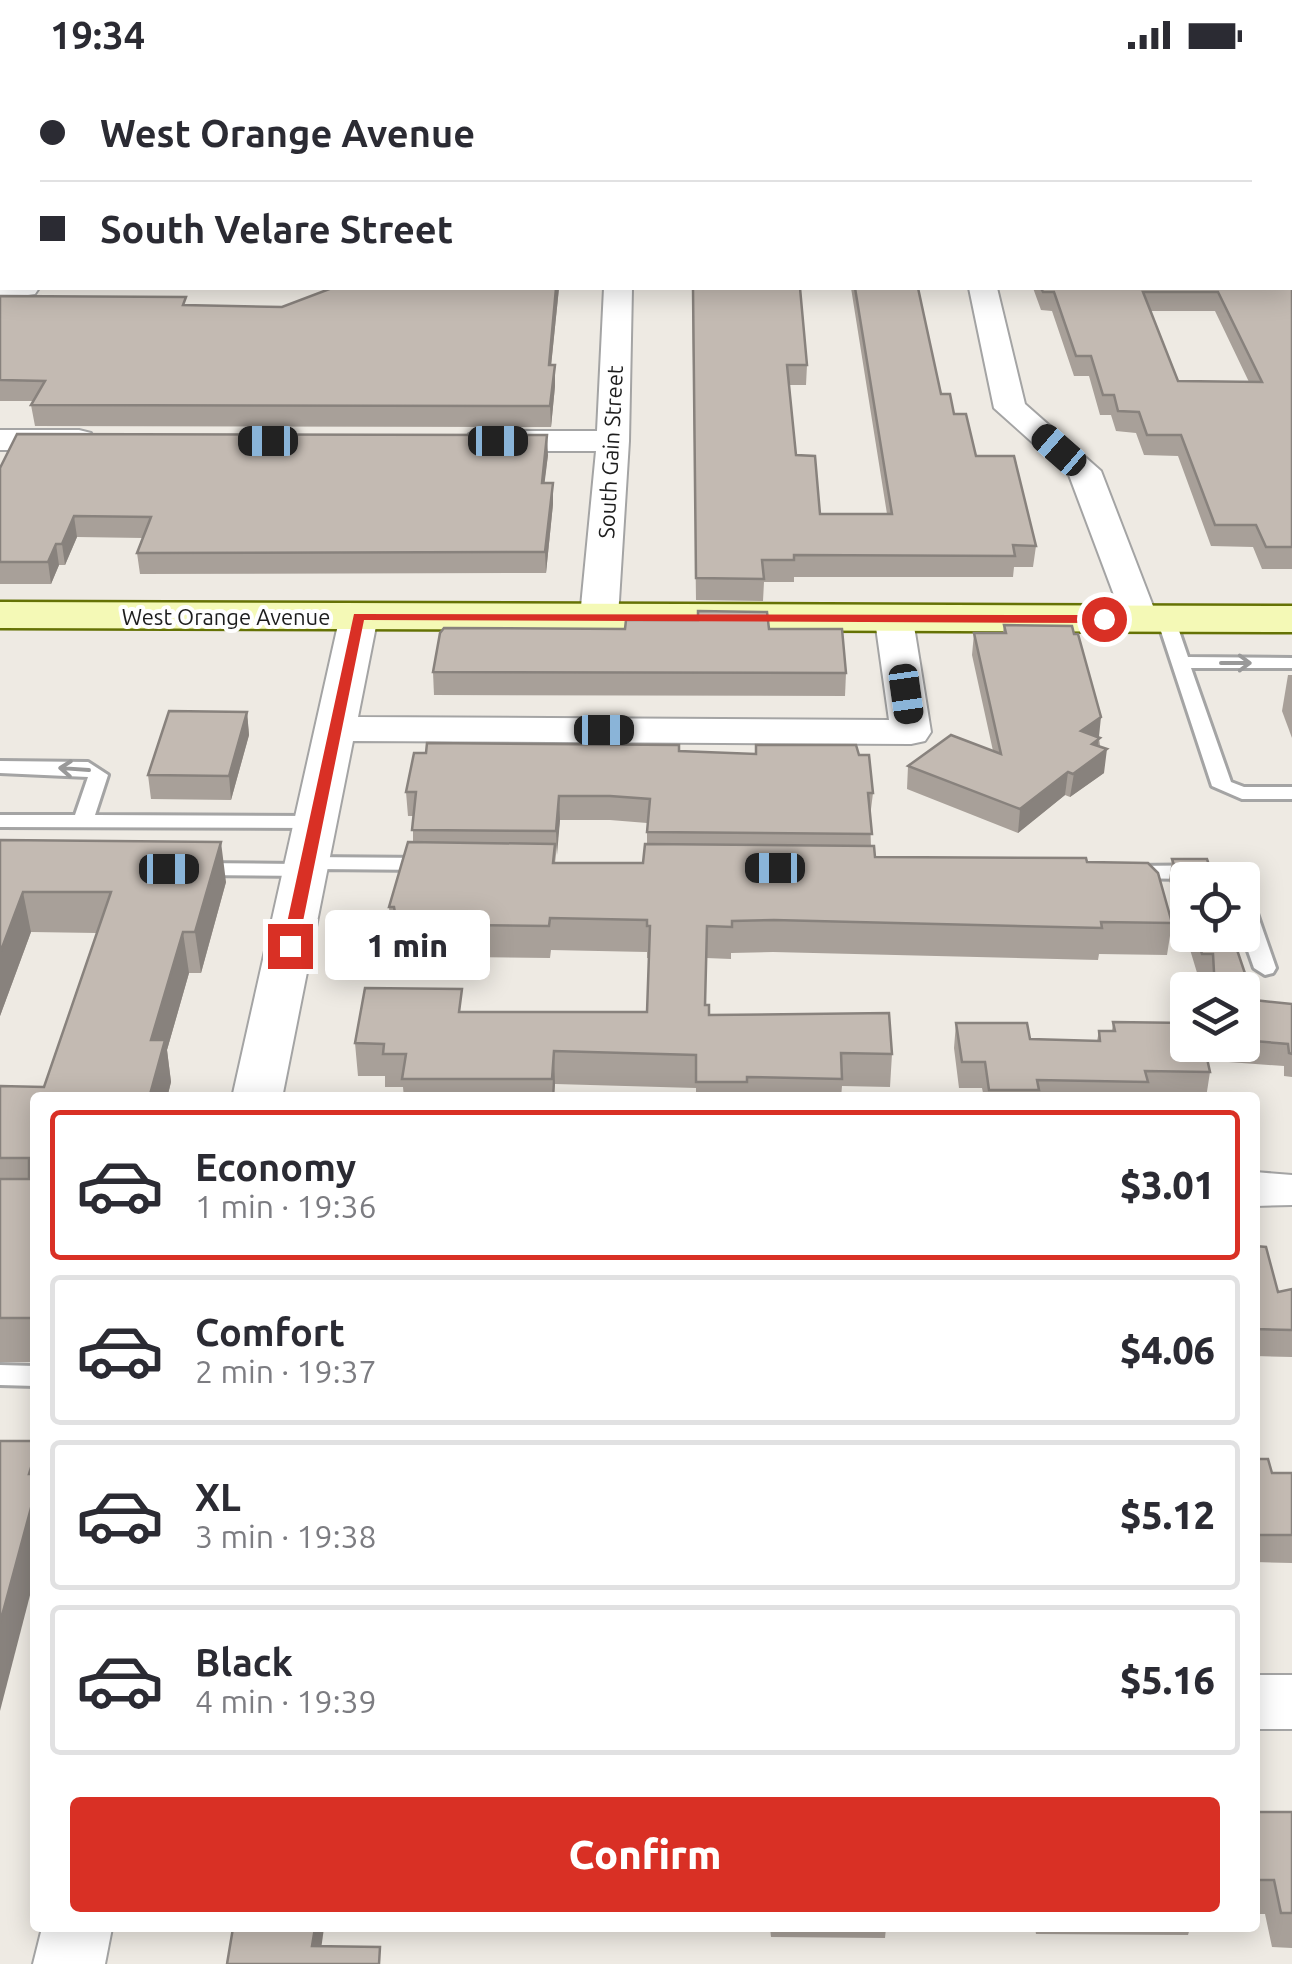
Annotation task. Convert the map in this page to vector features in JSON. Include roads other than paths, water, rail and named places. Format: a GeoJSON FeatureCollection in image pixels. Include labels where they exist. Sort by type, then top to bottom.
{"type":"FeatureCollection","features":[{"type":"Feature","properties":{"kind":"street","name":"South Gain Street"},"geometry":{"type":"LineString","coordinates":[[598,617],[613,441],[618,290]]}},
{"type":"Feature","properties":{"kind":"street"},"geometry":{"type":"LineString","coordinates":[[983,290],[1010,408],[1084,471],[1153,619]]}},
{"type":"Feature","properties":{"kind":"street"},"geometry":{"type":"LineString","coordinates":[[0,440],[119,440]]}},
{"type":"Feature","properties":{"kind":"street"},"geometry":{"type":"LineString","coordinates":[[455,441],[613,441]]}},
{"type":"Feature","properties":{"kind":"street","name":"West Orange Avenue"},"geometry":{"type":"LineString","coordinates":[[0,615],[1292,619]]}},
{"type":"Feature","properties":{"kind":"street"},"geometry":{"type":"LineString","coordinates":[[257,1092],[358,616]]}},
{"type":"Feature","properties":{"kind":"street"},"geometry":{"type":"LineString","coordinates":[[336,728],[911,732],[894,620]]}},
{"type":"Feature","properties":{"kind":"street"},"geometry":{"type":"LineString","coordinates":[[1260,1702],[1292,1702]]}},
{"type":"Feature","properties":{"kind":"street"},"geometry":{"type":"LineString","coordinates":[[69,1964],[76,1932]]}},
{"type":"Feature","properties":{"kind":"lane"},"geometry":{"type":"LineString","coordinates":[[1153,619],[1180,662],[1222,786],[1242,793],[1292,793]]}},
{"type":"Feature","properties":{"kind":"lane"},"geometry":{"type":"LineString","coordinates":[[1180,662],[1292,663]]}},
{"type":"Feature","properties":{"kind":"lane"},"geometry":{"type":"LineString","coordinates":[[0,768],[88,768],[98,775],[84,821]]}},
{"type":"Feature","properties":{"kind":"lane"},"geometry":{"type":"LineString","coordinates":[[0,821],[84,821],[310,852],[446,864]]}},
{"type":"Feature","properties":{"kind":"lane"},"geometry":{"type":"LineString","coordinates":[[166,869],[310,852]]}},
{"type":"Feature","properties":{"kind":"lane"},"geometry":{"type":"LineString","coordinates":[[1106,872],[1170,871]]}},
{"type":"Feature","properties":{"kind":"lane"},"geometry":{"type":"LineString","coordinates":[[1259,952],[1265,968]]}},
{"type":"Feature","properties":{"kind":"lane"},"geometry":{"type":"LineString","coordinates":[[0,1375],[30,1376]]}}]}
